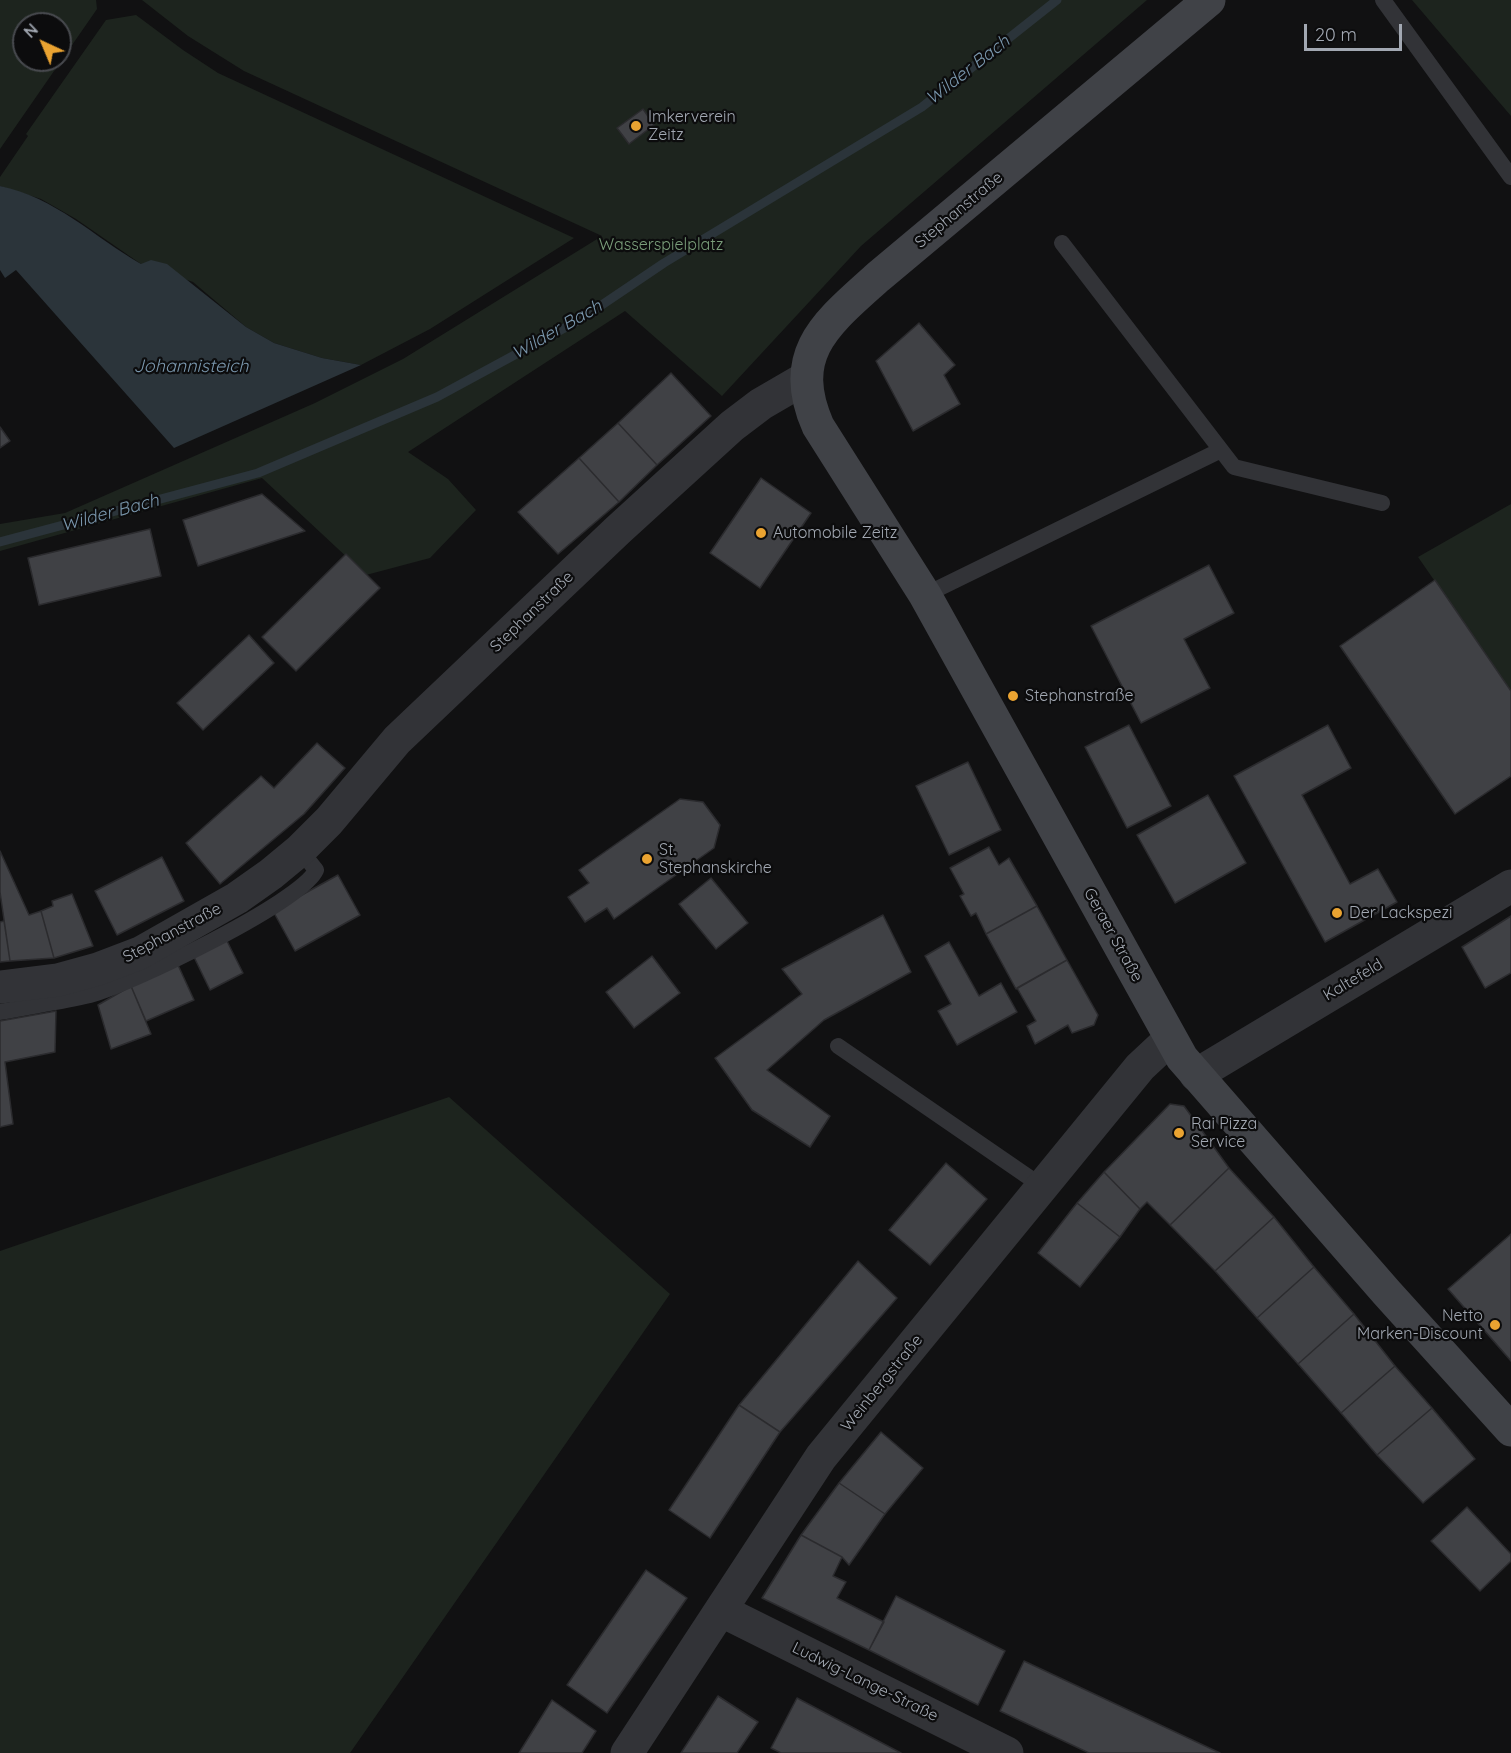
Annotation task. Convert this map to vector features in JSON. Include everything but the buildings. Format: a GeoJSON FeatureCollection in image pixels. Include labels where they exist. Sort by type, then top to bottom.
{"type":"FeatureCollection","features":[{"type":"Feature","properties":{"kind":"street","name":"Stephanstraße"},"geometry":{"type":"LineString","coordinates":[[0,987],[58,980],[98,969],[140,953],[237,897],[300,850],[329,821],[397,740],[609,538],[732,426],[761,404],[804,380],[810,354],[820,334],[855,298],[1209,0]]}},
{"type":"Feature","properties":{"kind":"street","name":"Geraer Straße"},"geometry":{"type":"LineString","coordinates":[[804,380],[809,406],[818,426],[925,595],[1170,1039],[1196,1075],[1511,1430]]}},
{"type":"Feature","properties":{"kind":"street","name":"Kaltefeld"},"geometry":{"type":"LineString","coordinates":[[1196,1075],[1511,886]]}},
{"type":"Feature","properties":{"kind":"street","name":"Weinbergstraße"},"geometry":{"type":"LineString","coordinates":[[627,1753],[821,1457],[1140,1067],[1170,1039]]}},
{"type":"Feature","properties":{"kind":"street","name":"Ludwig-Lange-Straße"},"geometry":{"type":"LineString","coordinates":[[722,1611],[1007,1753]]}},
{"type":"Feature","properties":{"kind":"lane"},"geometry":{"type":"LineString","coordinates":[[1383,0],[1511,177]]}},
{"type":"Feature","properties":{"kind":"lane"},"geometry":{"type":"LineString","coordinates":[[1062,243],[1234,468],[1382,503]]}},
{"type":"Feature","properties":{"kind":"lane"},"geometry":{"type":"LineString","coordinates":[[925,595],[1221,450]]}},
{"type":"Feature","properties":{"kind":"lane"},"geometry":{"type":"LineString","coordinates":[[0,1012],[90,994],[124,984],[222,935],[299,890],[312,879],[316,870],[300,850]]}},
{"type":"Feature","properties":{"kind":"lane"},"geometry":{"type":"LineString","coordinates":[[838,1046],[1043,1187]]}},
{"type":"Feature","properties":{"kind":"green space"},"geometry":{"type":"Polygon","coordinates":[[[0,0],[96,0],[97,9],[72,45],[72,12],[12,12],[12,72],[53,72],[0,149],[0,0]]]}},
{"type":"Feature","properties":{"kind":"green space","name":"Wasserspielplatz"},"geometry":{"type":"Polygon","coordinates":[[[142,0],[1147,0],[861,246],[722,396],[625,311],[408,452],[448,479],[476,510],[430,558],[366,575],[262,478],[0,551],[0,524],[65,513],[315,403],[403,359],[602,236],[244,71],[188,36],[142,0]]]}},
{"type":"Feature","properties":{"kind":"green space"},"geometry":{"type":"Polygon","coordinates":[[[1412,0],[1511,0],[1511,116],[1412,0]]]}},
{"type":"Feature","properties":{"kind":"green space"},"geometry":{"type":"Polygon","coordinates":[[[136,15],[218,73],[574,238],[430,329],[361,365],[322,358],[274,343],[246,327],[193,282],[141,264],[76,219],[41,199],[0,186],[0,177],[28,136],[26,134],[70,72],[72,72],[72,68],[106,20],[136,15]]]}},
{"type":"Feature","properties":{"kind":"green space"},"geometry":{"type":"Polygon","coordinates":[[[1511,504],[1511,691],[1418,557],[1511,504]]]}},
{"type":"Feature","properties":{"kind":"green space"},"geometry":{"type":"Polygon","coordinates":[[[449,1097],[670,1294],[350,1753],[0,1753],[0,1251],[449,1097]]]}},
{"type":"Feature","properties":{"kind":"water","name":"Johannisteich"},"geometry":{"type":"Polygon","coordinates":[[[0,186],[20,191],[56,208],[141,264],[151,260],[167,264],[246,327],[274,343],[322,358],[361,365],[174,448],[16,270],[5,278],[0,270],[0,186]]]}},
{"type":"Feature","properties":{"kind":"waterway","name":"Wilder Bach"},"geometry":{"type":"LineString","coordinates":[[0,542],[258,473],[437,397],[581,319],[664,263],[922,107],[1057,0]]}},
{"type":"Feature","properties":{"kind":"place","name":"Imkerverein Zeitz"},"geometry":{"type":"Point","coordinates":[636,126]}},
{"type":"Feature","properties":{"kind":"place","name":"Automobile Zeitz"},"geometry":{"type":"Point","coordinates":[761,533]}},
{"type":"Feature","properties":{"kind":"place","name":"Stephanstraße"},"geometry":{"type":"Point","coordinates":[1013,696]}},
{"type":"Feature","properties":{"kind":"place","name":"St. Stephanskirche"},"geometry":{"type":"Point","coordinates":[647,859]}},
{"type":"Feature","properties":{"kind":"place","name":"Der Lackspezi"},"geometry":{"type":"Point","coordinates":[1337,913]}},
{"type":"Feature","properties":{"kind":"place","name":"Rai Pizza Service"},"geometry":{"type":"Point","coordinates":[1179,1133]}},
{"type":"Feature","properties":{"kind":"place","name":"Netto Marken-Discount"},"geometry":{"type":"Point","coordinates":[1495,1325]}}]}
